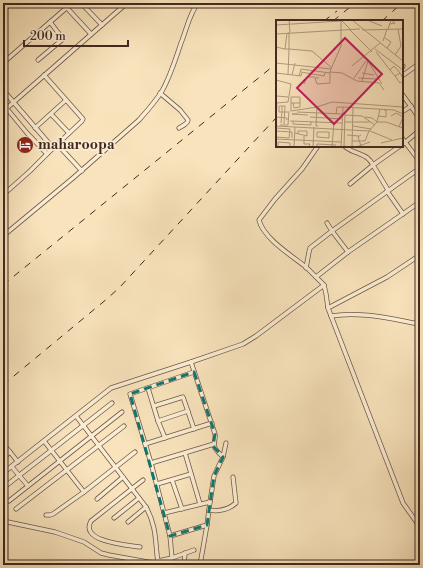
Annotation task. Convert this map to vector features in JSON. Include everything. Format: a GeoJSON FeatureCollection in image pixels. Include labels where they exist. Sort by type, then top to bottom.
{"type":"FeatureCollection","features":[{"type":"Feature","properties":{"kind":"street"},"geometry":{"type":"LineString","coordinates":[[3,63],[72,3]]}},
{"type":"Feature","properties":{"kind":"street"},"geometry":{"type":"LineString","coordinates":[[81,3],[102,26]]}},
{"type":"Feature","properties":{"kind":"street"},"geometry":{"type":"LineString","coordinates":[[7,108],[127,3]]}},
{"type":"Feature","properties":{"kind":"street"},"geometry":{"type":"LineString","coordinates":[[3,236],[82,171],[139,120],[160,93],[177,55],[192,11],[198,3]]}},
{"type":"Feature","properties":{"kind":"street"},"geometry":{"type":"LineString","coordinates":[[3,10],[9,4]]}},
{"type":"Feature","properties":{"kind":"street"},"geometry":{"type":"LineString","coordinates":[[67,8],[92,34]]}},
{"type":"Feature","properties":{"kind":"street"},"geometry":{"type":"LineString","coordinates":[[38,60],[63,39],[50,22]]}},
{"type":"Feature","properties":{"kind":"street"},"geometry":{"type":"LineString","coordinates":[[403,75],[420,63]]}},
{"type":"Feature","properties":{"kind":"street"},"geometry":{"type":"LineString","coordinates":[[3,195],[83,119],[44,75]]}},
{"type":"Feature","properties":{"kind":"street"},"geometry":{"type":"LineString","coordinates":[[3,90],[52,148]]}},
{"type":"Feature","properties":{"kind":"street"},"geometry":{"type":"LineString","coordinates":[[160,93],[180,110],[188,120],[187,123],[179,128]]}},
{"type":"Feature","properties":{"kind":"street"},"geometry":{"type":"LineString","coordinates":[[403,95],[420,119]]}},
{"type":"Feature","properties":{"kind":"street"},"geometry":{"type":"LineString","coordinates":[[35,128],[66,100]]}},
{"type":"Feature","properties":{"kind":"street"},"geometry":{"type":"LineString","coordinates":[[3,104],[47,154]]}},
{"type":"Feature","properties":{"kind":"street"},"geometry":{"type":"LineString","coordinates":[[403,111],[411,106]]}},
{"type":"Feature","properties":{"kind":"street"},"geometry":{"type":"LineString","coordinates":[[51,114],[69,133]]}},
{"type":"Feature","properties":{"kind":"street"},"geometry":{"type":"LineString","coordinates":[[403,143],[420,130]]}},
{"type":"Feature","properties":{"kind":"street"},"geometry":{"type":"LineString","coordinates":[[57,144],[82,171]]}},
{"type":"Feature","properties":{"kind":"street"},"geometry":{"type":"LineString","coordinates":[[403,145],[420,162]]}},
{"type":"Feature","properties":{"kind":"street"},"geometry":{"type":"LineString","coordinates":[[317,147],[302,169],[259,220],[262,228],[273,241],[324,285],[328,308],[403,503],[420,527]]}},
{"type":"Feature","properties":{"kind":"street"},"geometry":{"type":"LineString","coordinates":[[346,147],[370,160],[387,191],[403,214]]}},
{"type":"Feature","properties":{"kind":"street"},"geometry":{"type":"LineString","coordinates":[[350,184],[398,147]]}},
{"type":"Feature","properties":{"kind":"street"},"geometry":{"type":"LineString","coordinates":[[306,268],[310,248],[420,168]]}},
{"type":"Feature","properties":{"kind":"street"},"geometry":{"type":"LineString","coordinates":[[316,277],[348,252],[420,202]]}},
{"type":"Feature","properties":{"kind":"street"},"geometry":{"type":"LineString","coordinates":[[326,223],[348,252]]}},
{"type":"Feature","properties":{"kind":"street"},"geometry":{"type":"LineString","coordinates":[[328,308],[386,277],[420,255]]}},
{"type":"Feature","properties":{"kind":"street"},"geometry":{"type":"LineString","coordinates":[[3,473],[113,387],[191,362],[248,341],[324,285]]}},
{"type":"Feature","properties":{"kind":"street"},"geometry":{"type":"LineString","coordinates":[[331,316],[339,314],[370,315],[420,324]]}},
{"type":"Feature","properties":{"kind":"street"},"geometry":{"type":"LineString","coordinates":[[191,362],[216,437],[214,444],[215,448],[223,456]]}},
{"type":"Feature","properties":{"kind":"street"},"geometry":{"type":"LineString","coordinates":[[172,558],[170,536],[151,463],[130,394],[194,372]]}},
{"type":"Feature","properties":{"kind":"street"},"geometry":{"type":"LineString","coordinates":[[148,388],[165,438]]}},
{"type":"Feature","properties":{"kind":"street"},"geometry":{"type":"LineString","coordinates":[[154,406],[183,397],[194,429]]}},
{"type":"Feature","properties":{"kind":"street"},"geometry":{"type":"LineString","coordinates":[[3,488],[84,426],[112,402]]}},
{"type":"Feature","properties":{"kind":"street"},"geometry":{"type":"LineString","coordinates":[[158,421],[188,411]]}},
{"type":"Feature","properties":{"kind":"street"},"geometry":{"type":"LineString","coordinates":[[9,501],[122,412]]}},
{"type":"Feature","properties":{"kind":"street"},"geometry":{"type":"LineString","coordinates":[[76,416],[146,507],[152,520],[156,535],[158,562]]}},
{"type":"Feature","properties":{"kind":"street"},"geometry":{"type":"LineString","coordinates":[[145,444],[212,423]]}},
{"type":"Feature","properties":{"kind":"street"},"geometry":{"type":"LineString","coordinates":[[16,509],[124,426]]}},
{"type":"Feature","properties":{"kind":"street"},"geometry":{"type":"LineString","coordinates":[[44,442],[84,492]]}},
{"type":"Feature","properties":{"kind":"street"},"geometry":{"type":"LineString","coordinates":[[200,565],[214,476],[223,456],[226,443]]}},
{"type":"Feature","properties":{"kind":"street"},"geometry":{"type":"LineString","coordinates":[[3,444],[18,462]]}},
{"type":"Feature","properties":{"kind":"street"},"geometry":{"type":"LineString","coordinates":[[151,463],[214,444]]}},
{"type":"Feature","properties":{"kind":"street"},"geometry":{"type":"LineString","coordinates":[[3,458],[10,452]]}},
{"type":"Feature","properties":{"kind":"street"},"geometry":{"type":"LineString","coordinates":[[46,515],[53,514],[135,452]]}},
{"type":"Feature","properties":{"kind":"street"},"geometry":{"type":"LineString","coordinates":[[185,452],[200,504]]}},
{"type":"Feature","properties":{"kind":"street"},"geometry":{"type":"LineString","coordinates":[[12,467],[28,486]]}},
{"type":"Feature","properties":{"kind":"street"},"geometry":{"type":"LineString","coordinates":[[156,484],[191,474]]}},
{"type":"Feature","properties":{"kind":"street"},"geometry":{"type":"LineString","coordinates":[[97,499],[123,477]]}},
{"type":"Feature","properties":{"kind":"street"},"geometry":{"type":"LineString","coordinates":[[209,510],[219,511],[233,505],[236,502],[233,477]]}},
{"type":"Feature","properties":{"kind":"street"},"geometry":{"type":"LineString","coordinates":[[140,547],[99,539],[91,532],[89,525],[91,520],[143,480]]}},
{"type":"Feature","properties":{"kind":"street"},"geometry":{"type":"LineString","coordinates":[[172,480],[182,509]]}},
{"type":"Feature","properties":{"kind":"street"},"geometry":{"type":"LineString","coordinates":[[114,518],[139,498]]}},
{"type":"Feature","properties":{"kind":"street"},"geometry":{"type":"LineString","coordinates":[[164,514],[210,502]]}},
{"type":"Feature","properties":{"kind":"street"},"geometry":{"type":"LineString","coordinates":[[128,522],[146,507]]}},
{"type":"Feature","properties":{"kind":"street"},"geometry":{"type":"LineString","coordinates":[[3,521],[55,532],[84,542],[101,553],[108,555],[169,565]]}},
{"type":"Feature","properties":{"kind":"street"},"geometry":{"type":"LineString","coordinates":[[170,536],[207,525]]}},
{"type":"Feature","properties":{"kind":"street"},"geometry":{"type":"LineString","coordinates":[[158,562],[194,550]]}},
{"type":"Feature","properties":{"kind":"street"},"geometry":{"type":"LineString","coordinates":[[184,565],[185,553]]}},
{"type":"Feature","properties":{"kind":"highlighted area"},"geometry":{"type":"Polygon","coordinates":[[[194,372],[215,434],[213,446],[223,457],[214,476],[207,525],[170,536],[130,394],[194,372]]]}},
{"type":"Feature","properties":{"kind":"railway"},"geometry":{"type":"LineString","coordinates":[[334,20],[355,3]]}},
{"type":"Feature","properties":{"kind":"railway"},"geometry":{"type":"LineString","coordinates":[[383,20],[402,3]]}},
{"type":"Feature","properties":{"kind":"railway"},"geometry":{"type":"LineString","coordinates":[[325,20],[337,11]]}},
{"type":"Feature","properties":{"kind":"railway"},"geometry":{"type":"LineString","coordinates":[[3,285],[276,64]]}},
{"type":"Feature","properties":{"kind":"railway"},"geometry":{"type":"LineString","coordinates":[[3,385],[120,287],[276,118]]}},
{"type":"Feature","properties":{"kind":"place","name":"maharoopa"},"geometry":{"type":"Point","coordinates":[25,145]}}]}
